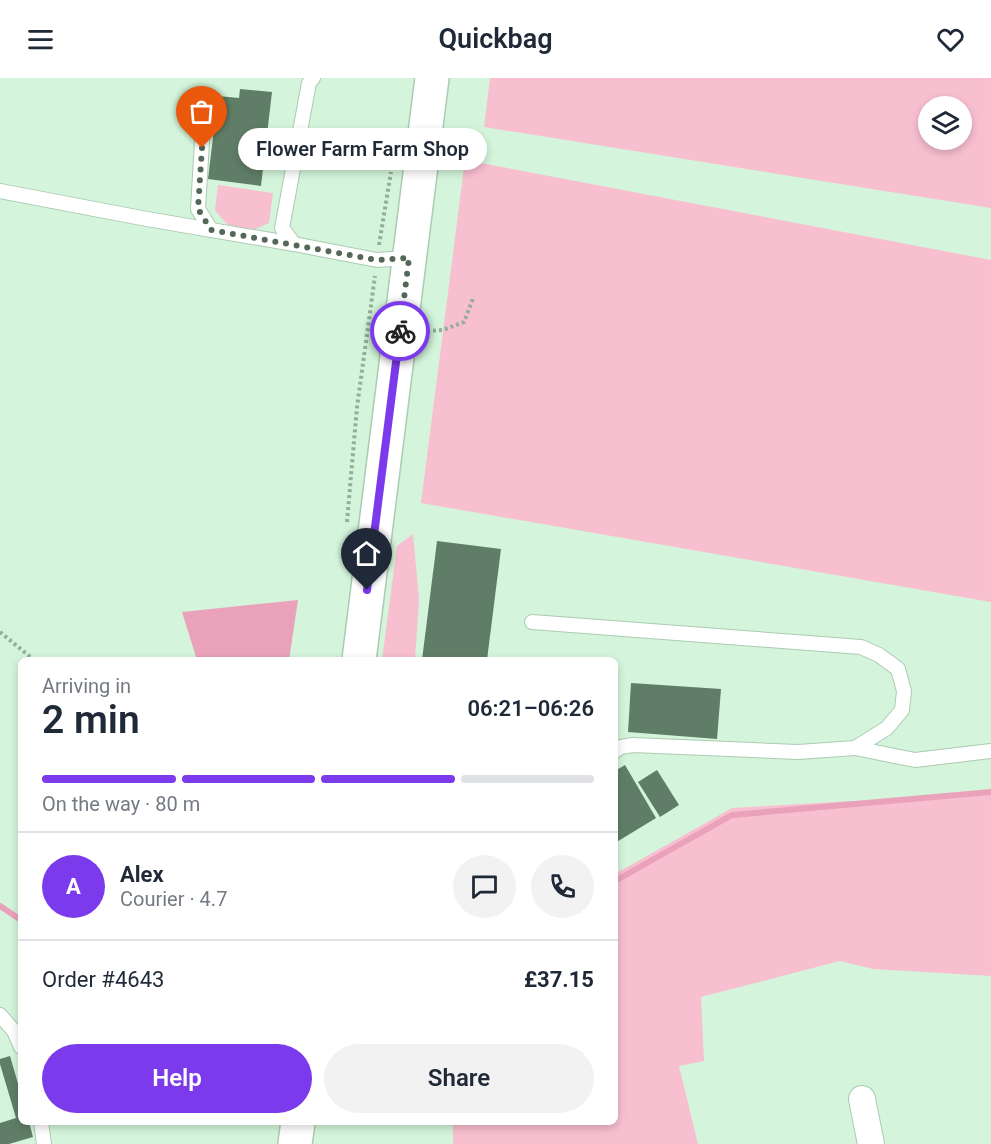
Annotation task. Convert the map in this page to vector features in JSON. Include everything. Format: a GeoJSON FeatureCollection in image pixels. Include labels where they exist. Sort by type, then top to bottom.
{"type":"FeatureCollection","features":[{"type":"Feature","properties":{"kind":"main road"},"geometry":{"type":"LineString","coordinates":[[358,657],[432,78]]}},
{"type":"Feature","properties":{"kind":"main road"},"geometry":{"type":"LineString","coordinates":[[295,1144],[298,1125]]}},
{"type":"Feature","properties":{"kind":"street"},"geometry":{"type":"LineString","coordinates":[[862,1099],[871,1144]]}},
{"type":"Feature","properties":{"kind":"lane"},"geometry":{"type":"LineString","coordinates":[[267,239],[282,228],[309,83],[313,78]]}},
{"type":"Feature","properties":{"kind":"lane"},"geometry":{"type":"LineString","coordinates":[[204,108],[198,209],[211,230]]}},
{"type":"Feature","properties":{"kind":"lane"},"geometry":{"type":"LineString","coordinates":[[0,191],[377,260],[409,258]]}},
{"type":"Feature","properties":{"kind":"lane"},"geometry":{"type":"LineString","coordinates":[[180,225],[198,209]]}},
{"type":"Feature","properties":{"kind":"lane"},"geometry":{"type":"LineString","coordinates":[[282,228],[294,244]]}},
{"type":"Feature","properties":{"kind":"lane"},"geometry":{"type":"LineString","coordinates":[[532,622],[861,647],[879,655],[898,669],[904,691],[902,710],[887,728],[855,748]]}},
{"type":"Feature","properties":{"kind":"lane"},"geometry":{"type":"LineString","coordinates":[[618,749],[633,745],[798,752],[855,748],[915,760],[991,751]]}},
{"type":"Feature","properties":{"kind":"lane"},"geometry":{"type":"LineString","coordinates":[[0,1014],[15,1031],[18,1039]]}},
{"type":"Feature","properties":{"kind":"lane"},"geometry":{"type":"LineString","coordinates":[[41,1125],[44,1144]]}},
{"type":"Feature","properties":{"kind":"path"},"geometry":{"type":"LineString","coordinates":[[346,533],[357,406],[392,169]]}},
{"type":"Feature","properties":{"kind":"path"},"geometry":{"type":"LineString","coordinates":[[399,333],[443,330],[464,322],[474,296]]}},
{"type":"Feature","properties":{"kind":"path"},"geometry":{"type":"LineString","coordinates":[[0,632],[30,657]]}},
{"type":"Feature","properties":{"kind":"shaded area"},"geometry":{"type":"Polygon","coordinates":[[[490,78],[991,78],[991,208],[484,127],[490,78]]]}},
{"type":"Feature","properties":{"kind":"shaded area"},"geometry":{"type":"Polygon","coordinates":[[[465,160],[991,260],[991,602],[421,503],[465,160]]]}},
{"type":"Feature","properties":{"kind":"shaded area"},"geometry":{"type":"Polygon","coordinates":[[[218,185],[273,193],[269,223],[244,232],[233,229],[215,210],[218,185]]]}},
{"type":"Feature","properties":{"kind":"shaded area"},"geometry":{"type":"Polygon","coordinates":[[[413,534],[419,599],[415,657],[382,657],[397,546],[413,534]]]}},
{"type":"Feature","properties":{"kind":"shaded area"},"geometry":{"type":"Polygon","coordinates":[[[298,600],[289,657],[196,657],[182,612],[298,600]]]}},
{"type":"Feature","properties":{"kind":"shaded area"},"geometry":{"type":"Polygon","coordinates":[[[991,793],[991,976],[873,969],[840,961],[701,997],[704,1061],[679,1066],[698,1144],[453,1144],[453,1125],[618,1125],[618,872],[732,808],[991,793]]]}},
{"type":"Feature","properties":{"kind":"building"},"geometry":{"type":"Polygon","coordinates":[[[240,89],[272,92],[261,186],[208,179],[218,96],[239,98],[240,89]]]}},
{"type":"Feature","properties":{"kind":"building"},"geometry":{"type":"Polygon","coordinates":[[[437,541],[501,549],[487,657],[422,657],[437,541]]]}},
{"type":"Feature","properties":{"kind":"building"},"geometry":{"type":"Polygon","coordinates":[[[631,683],[721,689],[717,739],[628,732],[631,683]]]}},
{"type":"Feature","properties":{"kind":"building"},"geometry":{"type":"Polygon","coordinates":[[[625,765],[656,818],[618,841],[618,769],[625,765]]]}},
{"type":"Feature","properties":{"kind":"building"},"geometry":{"type":"Polygon","coordinates":[[[657,770],[679,805],[660,817],[638,782],[657,770]]]}},
{"type":"Feature","properties":{"kind":"building"},"geometry":{"type":"Polygon","coordinates":[[[10,1056],[18,1084],[18,1125],[30,1125],[33,1137],[9,1144],[0,1144],[0,1123],[16,1118],[0,1059],[10,1056]]]}},
{"type":"Feature","properties":{"kind":"waterway"},"geometry":{"type":"LineString","coordinates":[[618,879],[732,815],[991,792]]}},
{"type":"Feature","properties":{"kind":"waterway"},"geometry":{"type":"LineString","coordinates":[[0,906],[18,918]]}},
{"type":"Feature","properties":{"kind":"way so far"},"geometry":{"type":"LineString","coordinates":[[202,148],[198,209],[211,230],[377,260],[409,258],[400,331]]}},
{"type":"Feature","properties":{"kind":"place","name":"Flower Farm Farm Shop"},"geometry":{"type":"Point","coordinates":[202,148]}},
{"type":"Feature","properties":{"kind":"route"},"geometry":{"type":"LineString","coordinates":[[367,590],[400,331]]}}]}
